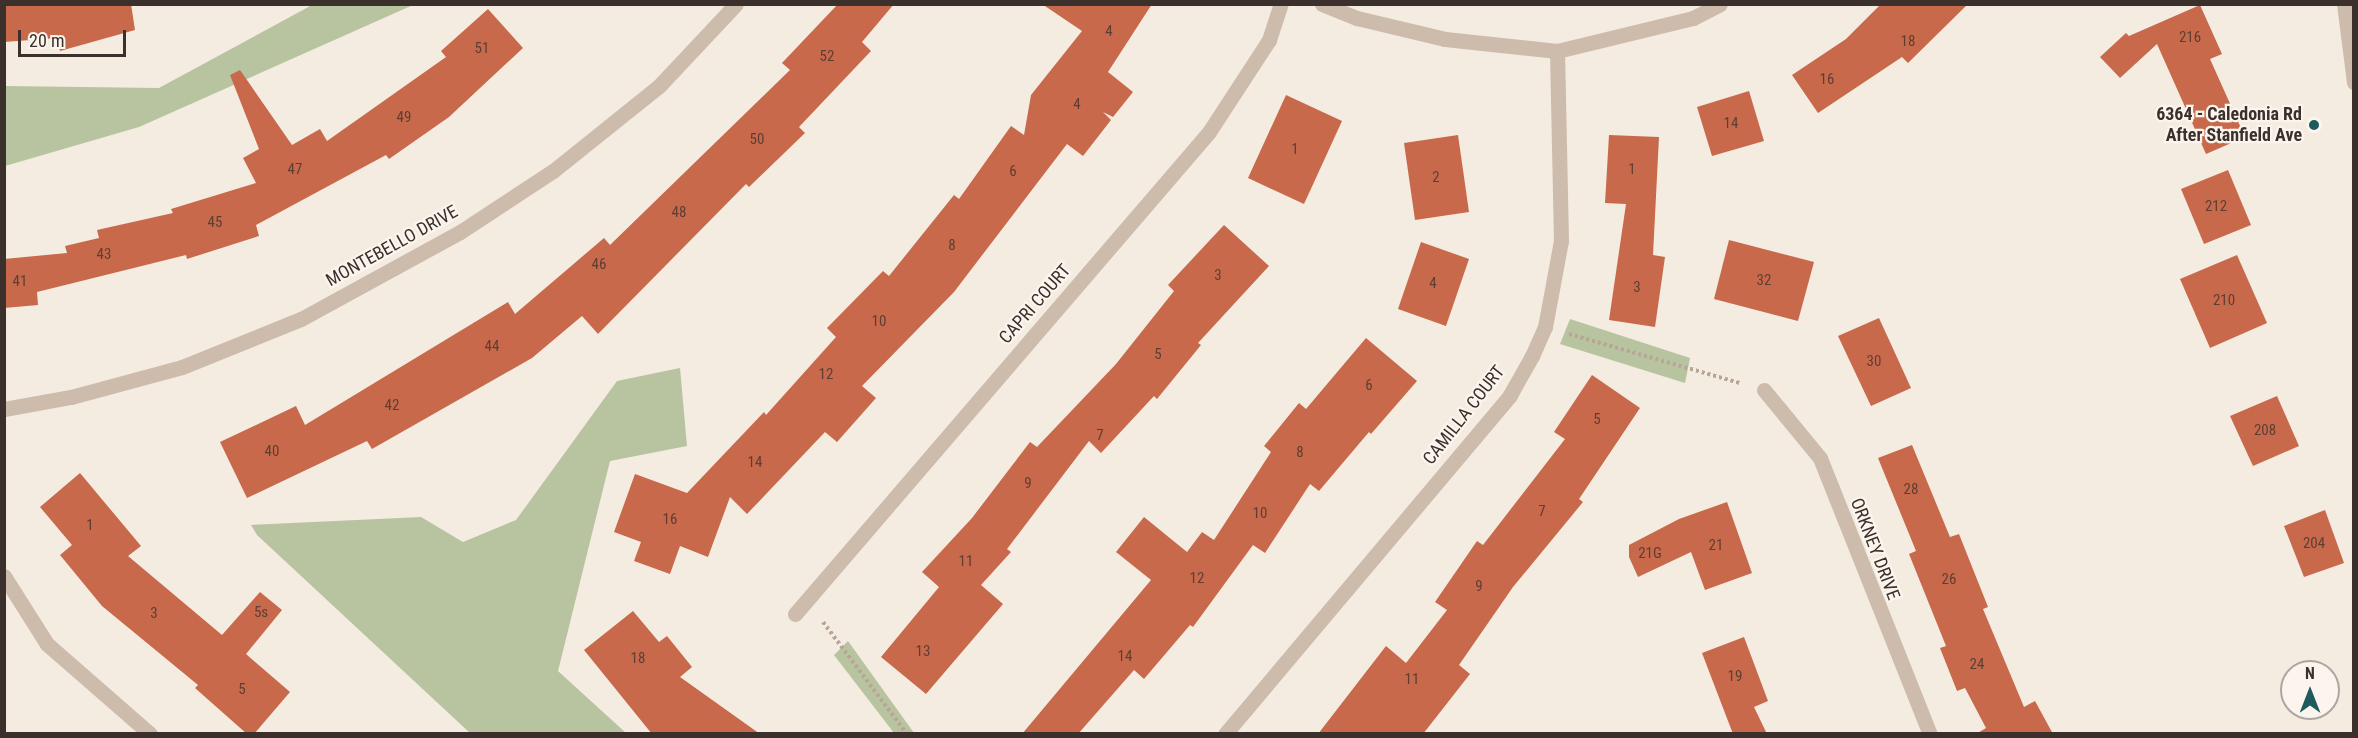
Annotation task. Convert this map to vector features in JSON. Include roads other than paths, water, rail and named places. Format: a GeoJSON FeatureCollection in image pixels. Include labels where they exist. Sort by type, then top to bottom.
{"type":"FeatureCollection","features":[{"type":"Feature","properties":{"kind":"street","name":"MONTEBELLO DRIVE"},"geometry":{"type":"LineString","coordinates":[[4,409],[71,398],[182,367],[301,319],[450,237],[553,171],[659,86],[736,4]]}},
{"type":"Feature","properties":{"kind":"street","name":"CAPRI COURT"},"geometry":{"type":"LineString","coordinates":[[795,614],[1209,132],[1269,40],[1281,4]]}},
{"type":"Feature","properties":{"kind":"street"},"geometry":{"type":"LineString","coordinates":[[1322,4],[1358,18],[1445,39],[1557,51],[1693,18],[1720,4]]}},
{"type":"Feature","properties":{"kind":"street"},"geometry":{"type":"LineString","coordinates":[[2344,4],[2354,82]]}},
{"type":"Feature","properties":{"kind":"street","name":"CAMILLA COURT"},"geometry":{"type":"LineString","coordinates":[[1225,734],[1510,394],[1545,327],[1561,241],[1557,51]]}},
{"type":"Feature","properties":{"kind":"street","name":"ORKNEY DRIVE"},"geometry":{"type":"LineString","coordinates":[[1764,390],[1820,458],[1930,734]]}},
{"type":"Feature","properties":{"kind":"street"},"geometry":{"type":"LineString","coordinates":[[4,576],[47,644],[150,734]]}},
{"type":"Feature","properties":{"kind":"place","name":"6364 - Caledonia Rd After Stanfield Ave"},"geometry":{"type":"Point","coordinates":[2314,125]}}]}
